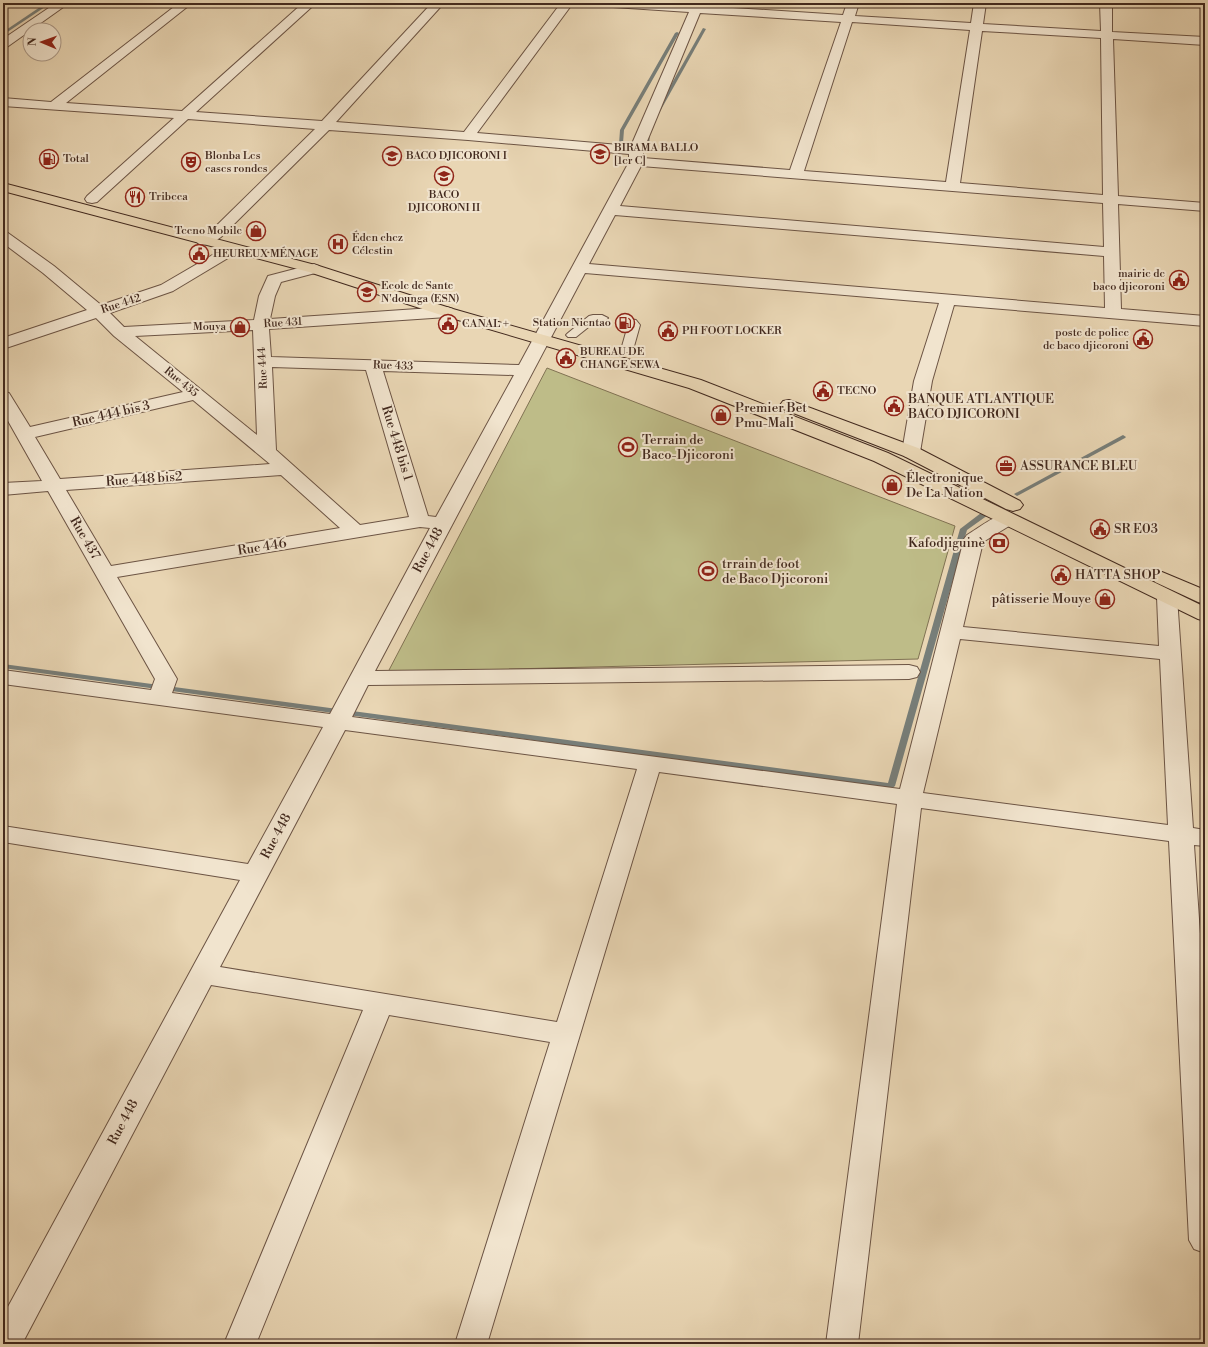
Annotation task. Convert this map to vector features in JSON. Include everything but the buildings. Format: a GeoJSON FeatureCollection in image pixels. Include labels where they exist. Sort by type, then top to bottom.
{"type":"FeatureCollection","features":[{"type":"Feature","properties":{"kind":"main road"},"geometry":{"type":"LineString","coordinates":[[3,175],[92,199],[210,237],[233,249],[314,269],[447,312],[544,334],[572,335],[697,369],[911,452],[1008,503],[1205,598]]}},
{"type":"Feature","properties":{"kind":"main road"},"geometry":{"type":"LineString","coordinates":[[3,187],[446,296],[544,334],[695,384],[881,458],[1205,615]]}},
{"type":"Feature","properties":{"kind":"street"},"geometry":{"type":"LineString","coordinates":[[3,44],[63,3]]}},
{"type":"Feature","properties":{"kind":"street"},"geometry":{"type":"LineString","coordinates":[[55,105],[186,3]]}},
{"type":"Feature","properties":{"kind":"street"},"geometry":{"type":"LineString","coordinates":[[92,199],[310,3]]}},
{"type":"Feature","properties":{"kind":"street"},"geometry":{"type":"LineString","coordinates":[[210,237],[325,126],[438,3]]}},
{"type":"Feature","properties":{"kind":"street"},"geometry":{"type":"LineString","coordinates":[[468,136],[567,3]]}},
{"type":"Feature","properties":{"kind":"street"},"geometry":{"type":"LineString","coordinates":[[598,3],[696,6],[848,19],[1205,41]]}},
{"type":"Feature","properties":{"kind":"street"},"geometry":{"type":"LineString","coordinates":[[796,174],[853,3]]}},
{"type":"Feature","properties":{"kind":"street"},"geometry":{"type":"LineString","coordinates":[[952,187],[980,3]]}},
{"type":"Feature","properties":{"kind":"street"},"geometry":{"type":"LineString","coordinates":[[1106,3],[1113,313]]}},
{"type":"Feature","properties":{"kind":"street","name":"Rue 448"},"geometry":{"type":"LineString","coordinates":[[5,1344],[338,722],[360,678],[431,522],[525,370],[611,210],[636,156],[696,6]]}},
{"type":"Feature","properties":{"kind":"street"},"geometry":{"type":"LineString","coordinates":[[3,102],[468,136],[796,174],[1205,207]]}},
{"type":"Feature","properties":{"kind":"street"},"geometry":{"type":"LineString","coordinates":[[611,210],[1112,252]]}},
{"type":"Feature","properties":{"kind":"street","name":"Rue 435"},"geometry":{"type":"LineString","coordinates":[[3,236],[48,268],[99,311],[120,332],[267,452],[356,532]]}},
{"type":"Feature","properties":{"kind":"street","name":"Rue 442"},"geometry":{"type":"LineString","coordinates":[[3,344],[167,288],[233,249]]}},
{"type":"Feature","properties":{"kind":"street"},"geometry":{"type":"LineString","coordinates":[[580,268],[1205,321]]}},
{"type":"Feature","properties":{"kind":"street","name":"Rue 444"},"geometry":{"type":"LineString","coordinates":[[267,452],[261,325],[267,296],[274,279],[314,269]]}},
{"type":"Feature","properties":{"kind":"street"},"geometry":{"type":"LineString","coordinates":[[911,452],[924,381],[948,299]]}},
{"type":"Feature","properties":{"kind":"street","name":"Rue 431"},"geometry":{"type":"LineString","coordinates":[[120,332],[261,325],[447,312]]}},
{"type":"Feature","properties":{"kind":"street","name":"Rue 433"},"geometry":{"type":"LineString","coordinates":[[262,362],[525,370]]}},
{"type":"Feature","properties":{"kind":"street","name":"Rue 448 bis 1"},"geometry":{"type":"LineString","coordinates":[[373,365],[431,522]]}},
{"type":"Feature","properties":{"kind":"street","name":"Rue 444 bis 3"},"geometry":{"type":"LineString","coordinates":[[25,434],[197,394]]}},
{"type":"Feature","properties":{"kind":"street","name":"Rue 437"},"geometry":{"type":"LineString","coordinates":[[3,397],[104,573],[162,690]]}},
{"type":"Feature","properties":{"kind":"street","name":"Rue 448 bis2"},"geometry":{"type":"LineString","coordinates":[[3,489],[285,469]]}},
{"type":"Feature","properties":{"kind":"street"},"geometry":{"type":"LineString","coordinates":[[842,1344],[910,798],[974,539],[1007,519]]}},
{"type":"Feature","properties":{"kind":"street","name":"Rue 446"},"geometry":{"type":"LineString","coordinates":[[104,573],[356,532],[431,522]]}},
{"type":"Feature","properties":{"kind":"street"},"geometry":{"type":"LineString","coordinates":[[1167,597],[1170,654],[1193,836],[1205,1240]]}},
{"type":"Feature","properties":{"kind":"street"},"geometry":{"type":"LineString","coordinates":[[951,632],[1170,654]]}},
{"type":"Feature","properties":{"kind":"street"},"geometry":{"type":"LineString","coordinates":[[360,678],[909,672]]}},
{"type":"Feature","properties":{"kind":"street"},"geometry":{"type":"LineString","coordinates":[[3,678],[162,690],[338,722],[1193,836]]}},
{"type":"Feature","properties":{"kind":"street"},"geometry":{"type":"LineString","coordinates":[[471,1344],[650,764]]}},
{"type":"Feature","properties":{"kind":"street"},"geometry":{"type":"LineString","coordinates":[[3,834],[256,874]]}},
{"type":"Feature","properties":{"kind":"street"},"geometry":{"type":"LineString","coordinates":[[202,974],[566,1034]]}},
{"type":"Feature","properties":{"kind":"street"},"geometry":{"type":"LineString","coordinates":[[240,1344],[380,1003]]}},
{"type":"Feature","properties":{"kind":"lane"},"geometry":{"type":"LineString","coordinates":[[572,335],[593,318],[602,318]]}},
{"type":"Feature","properties":{"kind":"lane"},"geometry":{"type":"LineString","coordinates":[[622,321],[632,322],[634,325],[627,350]]}},
{"type":"Feature","properties":{"kind":"shaded area","name":"Terrain de Baco-Djicoroni"},"geometry":{"type":"Polygon","coordinates":[[[547,368],[955,526],[918,659],[388,672],[547,368]]]}},
{"type":"Feature","properties":{"kind":"waterway"},"geometry":{"type":"LineString","coordinates":[[3,34],[49,3]]}},
{"type":"Feature","properties":{"kind":"waterway"},"geometry":{"type":"LineString","coordinates":[[656,115],[704,29]]}},
{"type":"Feature","properties":{"kind":"waterway"},"geometry":{"type":"LineString","coordinates":[[621,143],[622,130],[677,33]]}},
{"type":"Feature","properties":{"kind":"waterway"},"geometry":{"type":"LineString","coordinates":[[647,148],[648,131]]}},
{"type":"Feature","properties":{"kind":"waterway"},"geometry":{"type":"LineString","coordinates":[[1017,494],[1123,437]]}},
{"type":"Feature","properties":{"kind":"waterway"},"geometry":{"type":"LineString","coordinates":[[3,666],[891,786],[964,529],[984,515]]}},
{"type":"Feature","properties":{"kind":"place","name":"BIRAMA BALLO [1er C]"},"geometry":{"type":"Point","coordinates":[600,154]}},
{"type":"Feature","properties":{"kind":"place","name":"BACO DJICORONI I"},"geometry":{"type":"Point","coordinates":[392,156]}},
{"type":"Feature","properties":{"kind":"place","name":"Total"},"geometry":{"type":"Point","coordinates":[49,159]}},
{"type":"Feature","properties":{"kind":"place","name":"Blonba Les cases rondes"},"geometry":{"type":"Point","coordinates":[191,162]}},
{"type":"Feature","properties":{"kind":"place","name":"BACO DJICORONI II"},"geometry":{"type":"Point","coordinates":[444,176]}},
{"type":"Feature","properties":{"kind":"place","name":"Tribeca"},"geometry":{"type":"Point","coordinates":[135,197]}},
{"type":"Feature","properties":{"kind":"place","name":"Tecno Mobile"},"geometry":{"type":"Point","coordinates":[256,231]}},
{"type":"Feature","properties":{"kind":"place","name":"Éden chez Célestin"},"geometry":{"type":"Point","coordinates":[338,244]}},
{"type":"Feature","properties":{"kind":"place","name":"HEUREUX MÉNAGE"},"geometry":{"type":"Point","coordinates":[199,254]}},
{"type":"Feature","properties":{"kind":"place","name":"mairie de baco djicoroni"},"geometry":{"type":"Point","coordinates":[1179,280]}},
{"type":"Feature","properties":{"kind":"place","name":"Ecole de Sante N'dounga (ESN)"},"geometry":{"type":"Point","coordinates":[367,292]}},
{"type":"Feature","properties":{"kind":"place","name":"Station Nientao"},"geometry":{"type":"Point","coordinates":[625,323]}},
{"type":"Feature","properties":{"kind":"place","name":"CANAL +"},"geometry":{"type":"Point","coordinates":[448,324]}},
{"type":"Feature","properties":{"kind":"place","name":"Mouya"},"geometry":{"type":"Point","coordinates":[240,327]}},
{"type":"Feature","properties":{"kind":"place","name":"PH FOOT LOCKER"},"geometry":{"type":"Point","coordinates":[668,331]}},
{"type":"Feature","properties":{"kind":"place","name":"poste de police de baco djicoroni"},"geometry":{"type":"Point","coordinates":[1143,339]}},
{"type":"Feature","properties":{"kind":"place","name":"BUREAU DE CHANGE SEWA"},"geometry":{"type":"Point","coordinates":[566,358]}},
{"type":"Feature","properties":{"kind":"place","name":"TECNO"},"geometry":{"type":"Point","coordinates":[823,391]}},
{"type":"Feature","properties":{"kind":"place","name":"BANQUE ATLANTIQUE BACO DJICORONI"},"geometry":{"type":"Point","coordinates":[894,406]}},
{"type":"Feature","properties":{"kind":"place","name":"Premier Bet Pmu-Mali"},"geometry":{"type":"Point","coordinates":[721,415]}},
{"type":"Feature","properties":{"kind":"place","name":"Terrain de Baco-Djicoroni"},"geometry":{"type":"Point","coordinates":[628,447]}},
{"type":"Feature","properties":{"kind":"place","name":"ASSURANCE BLEU"},"geometry":{"type":"Point","coordinates":[1006,466]}},
{"type":"Feature","properties":{"kind":"place","name":"Électronique De La Nation"},"geometry":{"type":"Point","coordinates":[892,485]}},
{"type":"Feature","properties":{"kind":"place","name":"SR E03"},"geometry":{"type":"Point","coordinates":[1100,529]}},
{"type":"Feature","properties":{"kind":"place","name":"Kafodjiguinè"},"geometry":{"type":"Point","coordinates":[999,543]}},
{"type":"Feature","properties":{"kind":"place","name":"trrain de foot de Baco Djicoroni"},"geometry":{"type":"Point","coordinates":[708,571]}},
{"type":"Feature","properties":{"kind":"place","name":"HATTA SHOP"},"geometry":{"type":"Point","coordinates":[1061,575]}},
{"type":"Feature","properties":{"kind":"place","name":"pâtisserie Mouye"},"geometry":{"type":"Point","coordinates":[1105,599]}}]}
